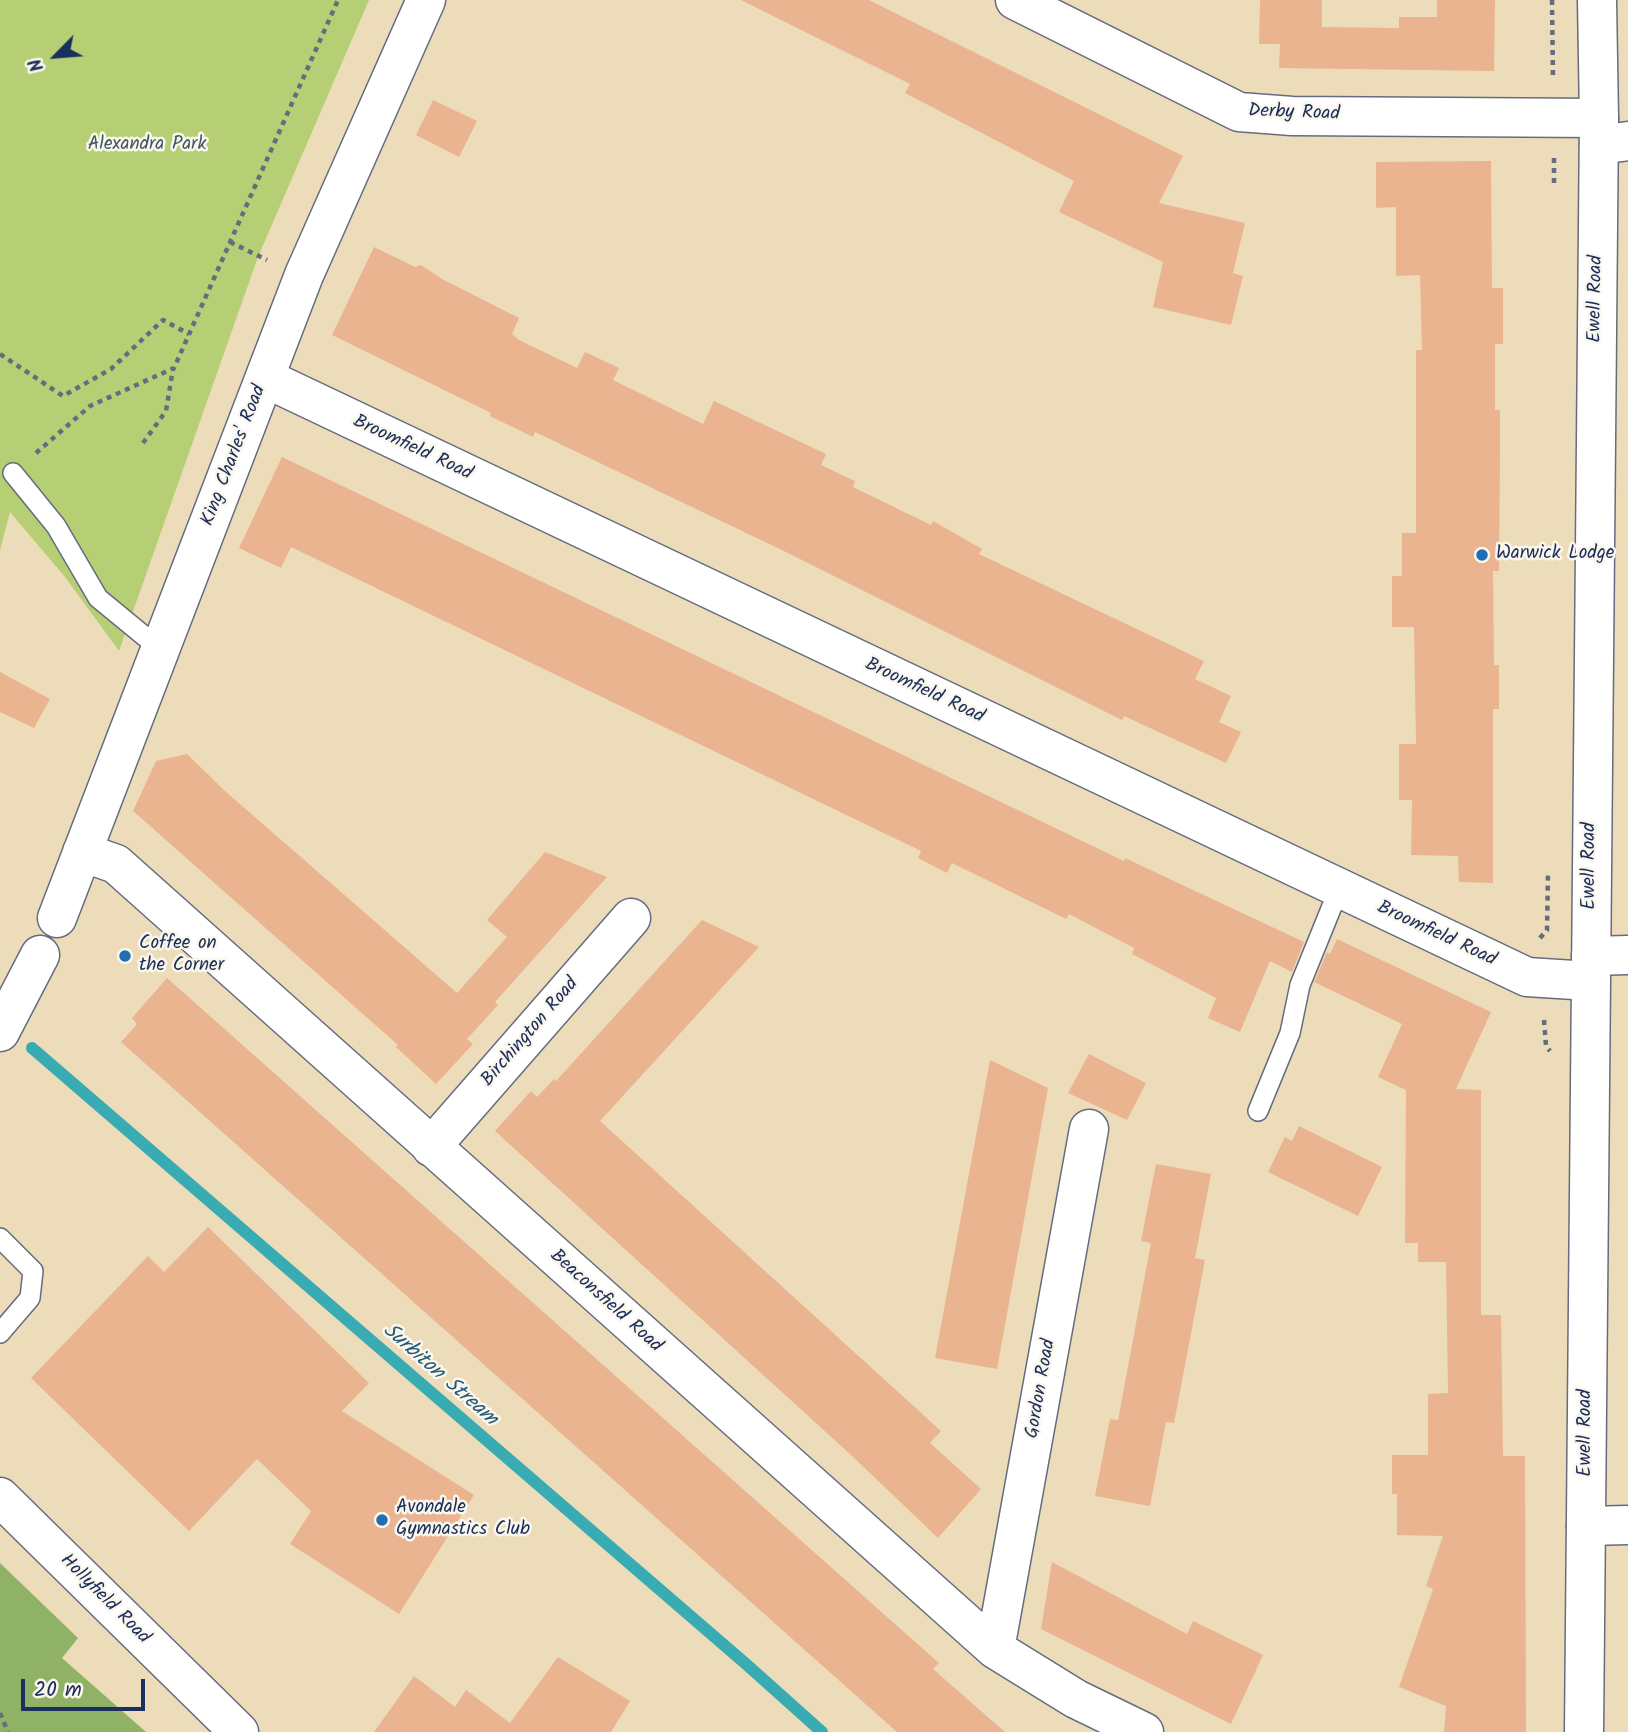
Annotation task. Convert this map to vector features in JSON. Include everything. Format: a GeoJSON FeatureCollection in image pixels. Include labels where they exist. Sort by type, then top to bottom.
{"type":"FeatureCollection","features":[{"type":"Feature","properties":{"kind":"street","name":"King Charles' Road"},"geometry":{"type":"LineString","coordinates":[[57,918],[304,275],[426,0]]}},
{"type":"Feature","properties":{"kind":"street","name":"Derby Road"},"geometry":{"type":"LineString","coordinates":[[1015,0],[1239,112],[1609,134]]}},
{"type":"Feature","properties":{"kind":"street","name":"Ewell Road"},"geometry":{"type":"LineString","coordinates":[[1584,1732],[1590,968],[1609,134],[1597,0]]}},
{"type":"Feature","properties":{"kind":"street","name":"Broomfield Road"},"geometry":{"type":"LineString","coordinates":[[265,378],[1527,978],[1590,968],[1628,955]]}},
{"type":"Feature","properties":{"kind":"street","name":"Beaconsfield Road"},"geometry":{"type":"LineString","coordinates":[[82,852],[116,864],[995,1649],[1076,1699],[1144,1732]]}},
{"type":"Feature","properties":{"kind":"street","name":"Birchington Road"},"geometry":{"type":"LineString","coordinates":[[431,1147],[631,918]]}},
{"type":"Feature","properties":{"kind":"street"},"geometry":{"type":"LineString","coordinates":[[0,1032],[40,955]]}},
{"type":"Feature","properties":{"kind":"street","name":"Gordon Road"},"geometry":{"type":"LineString","coordinates":[[995,1649],[1089,1129]]}},
{"type":"Feature","properties":{"kind":"street","name":"Hollyfield Road"},"geometry":{"type":"LineString","coordinates":[[0,1497],[239,1732]]}},
{"type":"Feature","properties":{"kind":"street"},"geometry":{"type":"LineString","coordinates":[[1586,1525],[1628,1525]]}},
{"type":"Feature","properties":{"kind":"lane"},"geometry":{"type":"LineString","coordinates":[[13,473],[56,526],[98,598],[160,649]]}},
{"type":"Feature","properties":{"kind":"lane"},"geometry":{"type":"LineString","coordinates":[[1258,1111],[1290,1033],[1300,985],[1339,889]]}},
{"type":"Feature","properties":{"kind":"lane"},"geometry":{"type":"LineString","coordinates":[[0,1238],[33,1271],[30,1298],[9,1327],[0,1333]]}},
{"type":"Feature","properties":{"kind":"path"},"geometry":{"type":"LineString","coordinates":[[143,443],[166,411],[174,368],[338,0]]}},
{"type":"Feature","properties":{"kind":"path"},"geometry":{"type":"LineString","coordinates":[[1552,0],[1553,89]]}},
{"type":"Feature","properties":{"kind":"path"},"geometry":{"type":"LineString","coordinates":[[0,354],[63,396],[111,369],[163,320],[189,334]]}},
{"type":"Feature","properties":{"kind":"path"},"geometry":{"type":"LineString","coordinates":[[13,473],[90,406],[174,368]]}},
{"type":"Feature","properties":{"kind":"path"},"geometry":{"type":"LineString","coordinates":[[0,1713],[8,1732]]}},
{"type":"Feature","properties":{"kind":"green space","name":"Alexandra Park"},"geometry":{"type":"Polygon","coordinates":[[[0,0],[369,0],[258,257],[119,651],[65,577],[10,512],[0,550],[0,0]]]}},
{"type":"Feature","properties":{"kind":"green space"},"geometry":{"type":"Polygon","coordinates":[[[0,1563],[78,1638],[62,1658],[146,1732],[0,1732],[0,1563]]]}},
{"type":"Feature","properties":{"kind":"building"},"geometry":{"type":"Polygon","coordinates":[[[741,0],[869,0],[1183,156],[1159,203],[1245,223],[1233,273],[1243,276],[1231,325],[1153,307],[1163,262],[1059,212],[1074,181],[905,93],[910,84],[741,0]]]}},
{"type":"Feature","properties":{"kind":"building"},"geometry":{"type":"Polygon","coordinates":[[[1260,0],[1322,0],[1322,27],[1399,28],[1399,17],[1437,17],[1437,0],[1495,0],[1494,71],[1279,68],[1280,44],[1259,44],[1260,0]]]}},
{"type":"Feature","properties":{"kind":"building"},"geometry":{"type":"Polygon","coordinates":[[[433,100],[477,121],[459,157],[416,135],[433,100]]]}},
{"type":"Feature","properties":{"kind":"building"},"geometry":{"type":"Polygon","coordinates":[[[1491,161],[1492,288],[1503,288],[1503,344],[1495,344],[1495,410],[1500,410],[1500,458],[1499,571],[1493,571],[1494,665],[1499,665],[1499,709],[1493,709],[1493,883],[1459,882],[1458,856],[1411,855],[1412,800],[1399,800],[1399,744],[1416,744],[1414,627],[1392,627],[1392,576],[1402,576],[1402,533],[1416,533],[1416,350],[1422,350],[1420,275],[1396,276],[1396,207],[1376,208],[1376,162],[1491,161]]]}},
{"type":"Feature","properties":{"kind":"building"},"geometry":{"type":"Polygon","coordinates":[[[374,247],[415,267],[421,265],[442,279],[519,318],[512,334],[519,340],[577,368],[585,352],[619,368],[613,380],[703,424],[714,401],[826,454],[821,465],[855,481],[853,487],[931,525],[933,521],[982,549],[979,554],[1204,661],[1195,679],[1231,696],[1219,722],[1241,732],[1226,763],[1124,716],[1122,720],[788,553],[535,432],[533,437],[490,416],[491,413],[332,335],[374,247]]]}},
{"type":"Feature","properties":{"kind":"building"},"geometry":{"type":"Polygon","coordinates":[[[282,457],[1124,861],[1125,858],[1304,942],[1292,972],[1270,961],[1240,1032],[1208,1018],[1216,998],[1132,954],[1134,948],[1069,914],[1066,919],[952,863],[947,873],[918,858],[921,851],[291,547],[281,568],[239,548],[282,457]]]}},
{"type":"Feature","properties":{"kind":"building"},"geometry":{"type":"Polygon","coordinates":[[[0,672],[50,699],[34,728],[0,712],[0,672]]]}},
{"type":"Feature","properties":{"kind":"building"},"geometry":{"type":"Polygon","coordinates":[[[187,754],[225,791],[457,993],[507,937],[487,920],[545,852],[607,877],[495,1002],[498,1005],[467,1039],[473,1044],[436,1084],[396,1047],[398,1045],[133,811],[156,761],[187,754]]]}},
{"type":"Feature","properties":{"kind":"building"},"geometry":{"type":"Polygon","coordinates":[[[702,920],[759,947],[600,1121],[941,1431],[930,1443],[981,1489],[938,1538],[850,1454],[495,1131],[531,1091],[537,1097],[554,1079],[556,1081],[702,920]]]}},
{"type":"Feature","properties":{"kind":"building"},"geometry":{"type":"Polygon","coordinates":[[[1337,939],[1491,1012],[1456,1089],[1481,1090],[1481,1315],[1501,1315],[1503,1456],[1525,1456],[1526,1732],[1444,1732],[1446,1706],[1399,1687],[1433,1589],[1426,1586],[1443,1536],[1397,1535],[1397,1494],[1392,1494],[1392,1455],[1428,1455],[1428,1394],[1448,1393],[1446,1262],[1418,1262],[1418,1243],[1405,1243],[1406,1090],[1378,1077],[1402,1024],[1314,982],[1327,952],[1330,954],[1337,939]]]}},
{"type":"Feature","properties":{"kind":"building"},"geometry":{"type":"Polygon","coordinates":[[[167,978],[939,1663],[933,1669],[1005,1732],[897,1732],[121,1042],[137,1024],[132,1018],[167,978]]]}},
{"type":"Feature","properties":{"kind":"building"},"geometry":{"type":"Polygon","coordinates":[[[1089,1054],[1146,1083],[1127,1120],[1068,1093],[1089,1054]]]}},
{"type":"Feature","properties":{"kind":"building"},"geometry":{"type":"Polygon","coordinates":[[[990,1060],[1048,1088],[997,1369],[935,1358],[990,1060]]]}},
{"type":"Feature","properties":{"kind":"building"},"geometry":{"type":"Polygon","coordinates":[[[1299,1126],[1382,1167],[1358,1216],[1268,1172],[1285,1137],[1292,1141],[1299,1126]]]}},
{"type":"Feature","properties":{"kind":"building"},"geometry":{"type":"Polygon","coordinates":[[[1156,1164],[1211,1174],[1195,1258],[1205,1260],[1174,1423],[1166,1422],[1150,1506],[1095,1496],[1110,1419],[1118,1420],[1151,1243],[1141,1241],[1156,1164]]]}},
{"type":"Feature","properties":{"kind":"building"},"geometry":{"type":"Polygon","coordinates":[[[208,1227],[369,1383],[342,1411],[474,1495],[399,1614],[290,1544],[311,1511],[257,1459],[189,1531],[31,1378],[148,1256],[164,1272],[208,1227]]]}},
{"type":"Feature","properties":{"kind":"building"},"geometry":{"type":"Polygon","coordinates":[[[1052,1562],[1187,1634],[1193,1621],[1263,1655],[1231,1724],[1041,1629],[1052,1562]]]}},
{"type":"Feature","properties":{"kind":"building"},"geometry":{"type":"Polygon","coordinates":[[[558,1657],[630,1701],[611,1732],[374,1732],[414,1676],[455,1707],[466,1690],[510,1723],[558,1657]]]}},
{"type":"Feature","properties":{"kind":"waterway","name":"Surbiton Stream"},"geometry":{"type":"LineString","coordinates":[[32,1048],[822,1732]]}},
{"type":"Feature","properties":{"kind":"place","name":"Warwick Lodge"},"geometry":{"type":"Point","coordinates":[1482,555]}},
{"type":"Feature","properties":{"kind":"place","name":"Coffee on the Corner"},"geometry":{"type":"Point","coordinates":[125,956]}},
{"type":"Feature","properties":{"kind":"place","name":"Avondale Gymnastics Club"},"geometry":{"type":"Point","coordinates":[382,1520]}}]}
